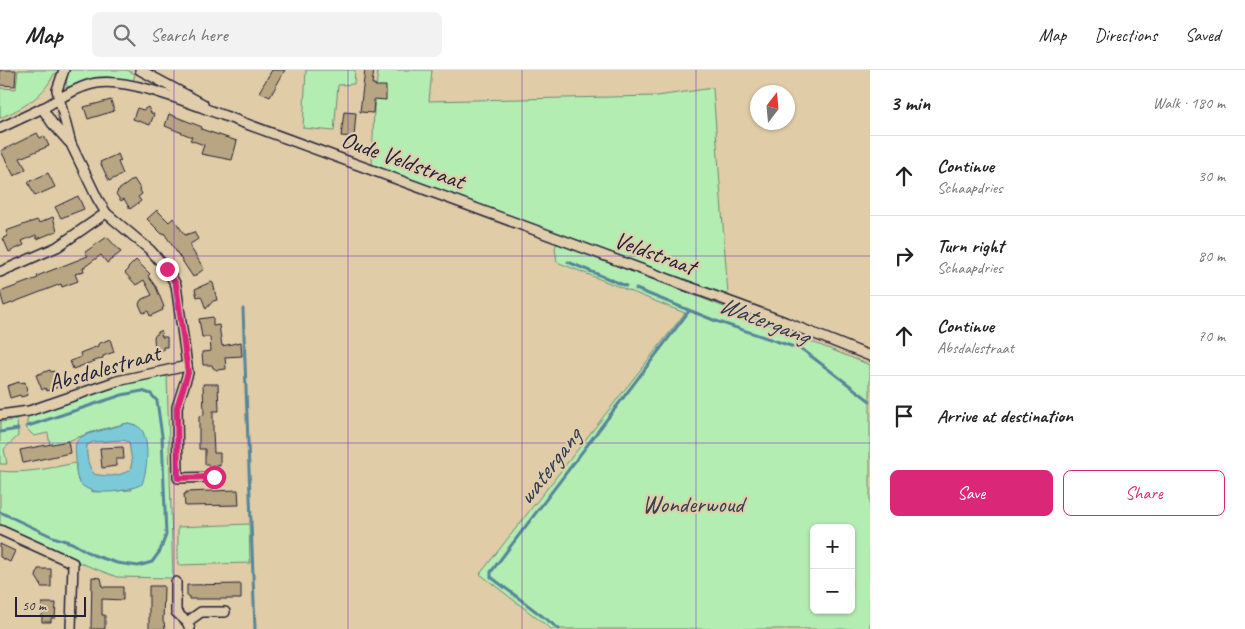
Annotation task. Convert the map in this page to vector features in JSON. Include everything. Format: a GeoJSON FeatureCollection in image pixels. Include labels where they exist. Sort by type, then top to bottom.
{"type":"FeatureCollection","features":[{"type":"Feature","properties":{"kind":"street"},"geometry":{"type":"LineString","coordinates":[[59,99],[57,90],[64,70]]}},
{"type":"Feature","properties":{"kind":"street","name":"Oude Veldstraat"},"geometry":{"type":"LineString","coordinates":[[140,70],[225,116]]}},
{"type":"Feature","properties":{"kind":"street","name":"Oude Veldstraat"},"geometry":{"type":"LineString","coordinates":[[0,128],[79,88],[97,83],[120,83],[153,91],[225,116],[253,128],[567,241]]}},
{"type":"Feature","properties":{"kind":"street","name":"Absdalestraat"},"geometry":{"type":"LineString","coordinates":[[0,415],[29,411],[117,381],[187,366],[176,284],[167,269],[150,250],[106,213],[71,144],[59,99]]}},
{"type":"Feature","properties":{"kind":"street","name":"Absdalestraat"},"geometry":{"type":"LineString","coordinates":[[42,108],[52,123],[71,144]]}},
{"type":"Feature","properties":{"kind":"street"},"geometry":{"type":"LineString","coordinates":[[0,272],[57,247],[106,213]]}},
{"type":"Feature","properties":{"kind":"street","name":"Veldstraat"},"geometry":{"type":"LineString","coordinates":[[567,241],[785,322],[870,356]]}},
{"type":"Feature","properties":{"kind":"street"},"geometry":{"type":"LineString","coordinates":[[187,366],[188,373],[177,407],[178,478],[221,477]]}},
{"type":"Feature","properties":{"kind":"street"},"geometry":{"type":"LineString","coordinates":[[0,530],[73,563],[71,629]]}},
{"type":"Feature","properties":{"kind":"street"},"geometry":{"type":"LineString","coordinates":[[176,582],[176,612],[188,626],[201,612],[225,612]]}},
{"type":"Feature","properties":{"kind":"green space"},"geometry":{"type":"Polygon","coordinates":[[[18,70],[127,70],[135,74],[133,81],[100,77],[86,80],[70,88],[66,85],[68,72],[54,74],[44,89],[31,101],[0,118],[0,88],[16,89],[18,70]]]}},
{"type":"Feature","properties":{"kind":"green space"},"geometry":{"type":"Polygon","coordinates":[[[306,70],[355,70],[354,84],[338,85],[334,131],[303,128],[306,70]]]}},
{"type":"Feature","properties":{"kind":"green space"},"geometry":{"type":"Polygon","coordinates":[[[378,70],[432,70],[429,101],[657,96],[713,88],[728,295],[372,167],[374,108],[378,70]]]}},
{"type":"Feature","properties":{"kind":"green space","name":"Wonderwoud"},"geometry":{"type":"Polygon","coordinates":[[[557,243],[870,365],[870,629],[551,629],[480,574],[685,313],[557,262],[555,248],[557,243]]]}},
{"type":"Feature","properties":{"kind":"green space"},"geometry":{"type":"Polygon","coordinates":[[[167,376],[173,578],[117,577],[83,564],[0,525],[0,471],[47,469],[75,463],[78,481],[93,492],[132,490],[136,425],[128,423],[50,445],[48,433],[34,436],[26,428],[28,416],[113,386],[167,376]]]}},
{"type":"Feature","properties":{"kind":"green space"},"geometry":{"type":"Polygon","coordinates":[[[17,420],[18,436],[4,449],[7,464],[0,464],[0,422],[17,420]]]}},
{"type":"Feature","properties":{"kind":"green space"},"geometry":{"type":"Polygon","coordinates":[[[249,524],[250,563],[178,565],[178,527],[249,524]]]}},
{"type":"Feature","properties":{"kind":"water"},"geometry":{"type":"Polygon","coordinates":[[[128,423],[136,425],[141,429],[145,436],[147,450],[142,484],[109,492],[100,492],[84,487],[79,482],[77,476],[75,447],[80,438],[128,423]],[[122,440],[93,442],[87,445],[88,461],[94,474],[112,476],[130,470],[132,462],[129,442],[122,440]]]}},
{"type":"Feature","properties":{"kind":"building"},"geometry":{"type":"Polygon","coordinates":[[[0,70],[16,70],[15,86],[0,85],[0,70]]]}},
{"type":"Feature","properties":{"kind":"building"},"geometry":{"type":"Polygon","coordinates":[[[272,70],[285,70],[270,97],[259,92],[272,70]]]}},
{"type":"Feature","properties":{"kind":"building"},"geometry":{"type":"Polygon","coordinates":[[[365,70],[374,70],[372,84],[375,84],[375,86],[386,86],[386,100],[374,99],[373,113],[360,112],[365,70]]]}},
{"type":"Feature","properties":{"kind":"building"},"geometry":{"type":"Polygon","coordinates":[[[111,100],[114,111],[88,119],[84,107],[111,100]]]}},
{"type":"Feature","properties":{"kind":"building"},"geometry":{"type":"Polygon","coordinates":[[[148,107],[151,113],[154,114],[150,125],[133,119],[137,108],[143,110],[148,107]]]}},
{"type":"Feature","properties":{"kind":"building"},"geometry":{"type":"Polygon","coordinates":[[[344,112],[356,113],[354,137],[341,136],[344,112]]]}},
{"type":"Feature","properties":{"kind":"building"},"geometry":{"type":"Polygon","coordinates":[[[169,114],[202,127],[201,129],[237,141],[232,160],[201,154],[204,145],[190,140],[192,137],[165,126],[169,114]]]}},
{"type":"Feature","properties":{"kind":"building"},"geometry":{"type":"Polygon","coordinates":[[[37,133],[40,138],[44,136],[49,146],[20,158],[26,169],[14,176],[1,151],[37,133]]]}},
{"type":"Feature","properties":{"kind":"building"},"geometry":{"type":"Polygon","coordinates":[[[118,154],[121,161],[118,162],[123,174],[109,181],[100,162],[118,154]]]}},
{"type":"Feature","properties":{"kind":"building"},"geometry":{"type":"Polygon","coordinates":[[[48,173],[55,187],[35,196],[28,182],[48,173]]]}},
{"type":"Feature","properties":{"kind":"building"},"geometry":{"type":"Polygon","coordinates":[[[134,179],[142,194],[138,197],[141,201],[130,209],[124,199],[121,201],[116,194],[117,191],[134,179]]]}},
{"type":"Feature","properties":{"kind":"building"},"geometry":{"type":"Polygon","coordinates":[[[78,196],[84,209],[61,218],[55,207],[78,196]]]}},
{"type":"Feature","properties":{"kind":"building"},"geometry":{"type":"Polygon","coordinates":[[[157,210],[169,222],[173,218],[185,235],[194,232],[198,239],[189,245],[204,269],[193,277],[164,233],[162,234],[147,219],[157,210]]]}},
{"type":"Feature","properties":{"kind":"building"},"geometry":{"type":"Polygon","coordinates":[[[53,217],[57,231],[37,239],[36,235],[22,241],[24,245],[9,252],[3,238],[8,236],[6,231],[37,220],[39,223],[53,217]]]}},
{"type":"Feature","properties":{"kind":"building"},"geometry":{"type":"Polygon","coordinates":[[[107,237],[121,252],[107,263],[101,255],[83,268],[84,271],[75,274],[78,281],[62,287],[61,284],[4,306],[0,292],[88,256],[85,252],[107,237]]]}},
{"type":"Feature","properties":{"kind":"building"},"geometry":{"type":"Polygon","coordinates":[[[136,260],[150,274],[148,276],[156,287],[164,307],[162,308],[163,310],[150,316],[148,311],[143,313],[139,304],[141,300],[152,295],[144,280],[136,285],[125,273],[136,260]]]}},
{"type":"Feature","properties":{"kind":"building"},"geometry":{"type":"Polygon","coordinates":[[[211,282],[213,283],[217,300],[213,301],[206,309],[201,296],[197,297],[195,289],[211,282]]]}},
{"type":"Feature","properties":{"kind":"building"},"geometry":{"type":"Polygon","coordinates":[[[213,317],[213,326],[219,325],[222,346],[241,342],[242,356],[225,357],[226,369],[217,370],[212,365],[203,365],[202,352],[211,351],[210,337],[202,337],[199,319],[213,317]]]}},
{"type":"Feature","properties":{"kind":"building"},"geometry":{"type":"Polygon","coordinates":[[[160,330],[162,337],[167,337],[167,347],[163,347],[163,350],[155,351],[154,337],[160,330]]]}},
{"type":"Feature","properties":{"kind":"building"},"geometry":{"type":"Polygon","coordinates":[[[110,339],[114,352],[73,369],[70,361],[81,357],[80,353],[110,339]]]}},
{"type":"Feature","properties":{"kind":"building"},"geometry":{"type":"Polygon","coordinates":[[[50,370],[51,372],[54,371],[61,386],[47,391],[45,388],[42,390],[36,375],[50,370]]]}},
{"type":"Feature","properties":{"kind":"building"},"geometry":{"type":"Polygon","coordinates":[[[25,382],[28,395],[10,398],[7,386],[25,382]]]}},
{"type":"Feature","properties":{"kind":"building"},"geometry":{"type":"Polygon","coordinates":[[[203,384],[218,384],[219,411],[213,411],[213,431],[214,453],[220,453],[220,466],[208,466],[208,464],[205,464],[205,449],[199,449],[199,416],[204,415],[203,384]]]}},
{"type":"Feature","properties":{"kind":"building"},"geometry":{"type":"Polygon","coordinates":[[[68,441],[70,453],[23,463],[20,450],[68,441]]]}},
{"type":"Feature","properties":{"kind":"building"},"geometry":{"type":"Polygon","coordinates":[[[123,447],[124,459],[116,459],[116,466],[102,468],[100,448],[123,447]]]}},
{"type":"Feature","properties":{"kind":"building"},"geometry":{"type":"Polygon","coordinates":[[[238,490],[239,505],[185,506],[184,494],[186,492],[238,490]]]}},
{"type":"Feature","properties":{"kind":"building"},"geometry":{"type":"Polygon","coordinates":[[[0,544],[15,551],[10,562],[0,557],[0,544]]]}},
{"type":"Feature","properties":{"kind":"building"},"geometry":{"type":"Polygon","coordinates":[[[38,569],[51,569],[51,587],[41,587],[36,577],[38,569]]]}},
{"type":"Feature","properties":{"kind":"building"},"geometry":{"type":"Polygon","coordinates":[[[92,577],[101,578],[103,587],[123,587],[123,600],[102,599],[102,615],[105,615],[105,629],[91,629],[92,577]]]}},
{"type":"Feature","properties":{"kind":"building"},"geometry":{"type":"Polygon","coordinates":[[[241,584],[241,599],[189,599],[189,596],[187,596],[187,585],[241,584]]]}},
{"type":"Feature","properties":{"kind":"building"},"geometry":{"type":"Polygon","coordinates":[[[149,586],[164,586],[163,622],[165,629],[149,629],[149,586]]]}},
{"type":"Feature","properties":{"kind":"building"},"geometry":{"type":"Polygon","coordinates":[[[42,603],[56,603],[55,618],[51,618],[51,622],[42,622],[42,603]]]}},
{"type":"Feature","properties":{"kind":"waterway"},"geometry":{"type":"LineString","coordinates":[[568,262],[626,286]]}},
{"type":"Feature","properties":{"kind":"waterway","name":"Watergang"},"geometry":{"type":"LineString","coordinates":[[636,289],[716,321],[803,350],[870,401]]}},
{"type":"Feature","properties":{"kind":"waterway"},"geometry":{"type":"LineString","coordinates":[[243,309],[255,629]]}},
{"type":"Feature","properties":{"kind":"waterway","name":"watergang"},"geometry":{"type":"LineString","coordinates":[[559,629],[491,577],[491,572],[689,311]]}},
{"type":"Feature","properties":{"kind":"waterway"},"geometry":{"type":"LineString","coordinates":[[0,512],[53,537],[72,543],[93,555],[117,563],[138,566],[152,562],[160,551],[166,535],[162,436],[157,401],[151,394],[142,391],[122,395],[28,426]]}},
{"type":"Feature","properties":{"kind":"waterway"},"geometry":{"type":"LineString","coordinates":[[0,432],[18,429]]}},
{"type":"Feature","properties":{"kind":"route"},"geometry":{"type":"LineString","coordinates":[[167,269],[176,284],[188,373],[177,407],[178,478],[214,477]]}}]}
